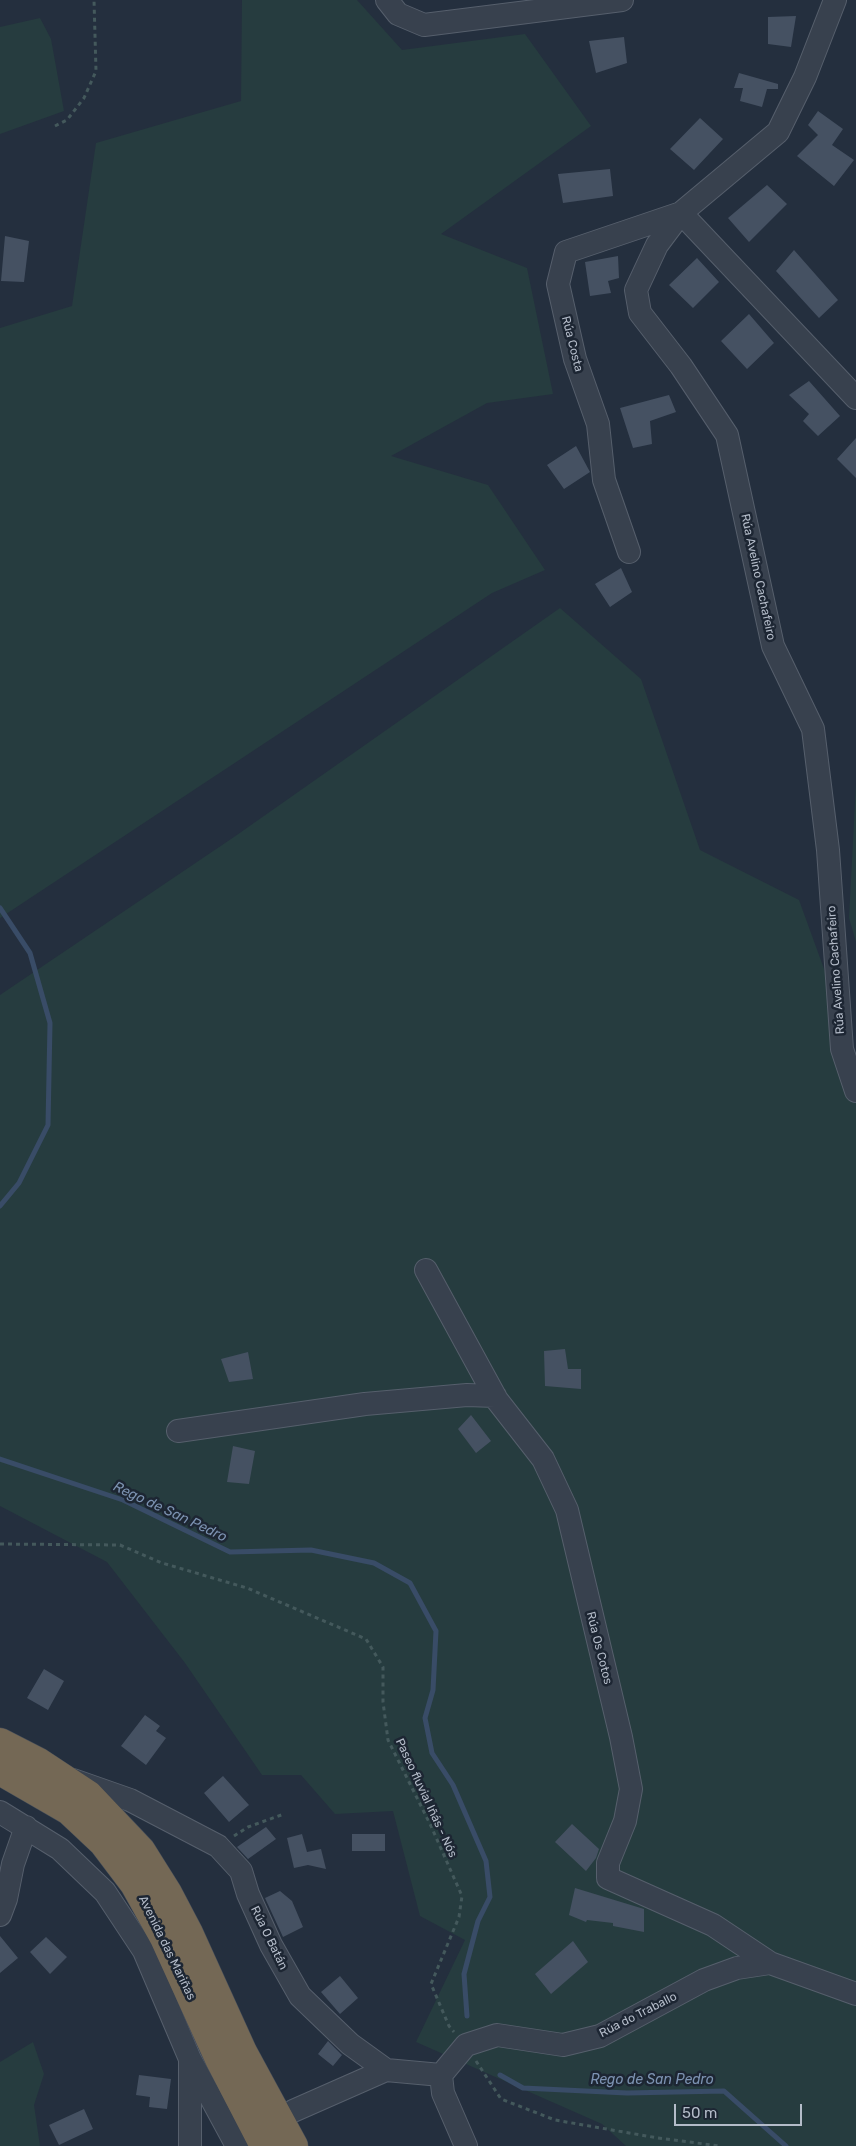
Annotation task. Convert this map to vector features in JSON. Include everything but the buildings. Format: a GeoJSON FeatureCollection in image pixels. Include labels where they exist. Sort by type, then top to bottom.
{"type":"FeatureCollection","features":[{"type":"Feature","properties":{"kind":"highway","name":"Avenida das Mariñas"},"geometry":{"type":"LineString","coordinates":[[10,1748],[40,1762],[89,1795],[141,1850],[177,1909],[243,2052],[294,2146]]}},
{"type":"Feature","properties":{"kind":"highway","name":"Avenida das Mariñas"},"geometry":{"type":"LineString","coordinates":[[0,1771],[69,1811],[103,1843],[134,1884],[164,1938],[219,2059],[264,2146]]}},
{"type":"Feature","properties":{"kind":"street"},"geometry":{"type":"LineString","coordinates":[[387,0],[398,14],[424,25],[622,0]]}},
{"type":"Feature","properties":{"kind":"street","name":"Rúa Avelino Cachafeiro"},"geometry":{"type":"LineString","coordinates":[[835,0],[805,77],[778,132],[682,213],[657,245],[636,290],[640,313],[681,366],[726,435],[773,646],[812,729],[828,850],[842,1049],[856,1091]]}},
{"type":"Feature","properties":{"kind":"street"},"geometry":{"type":"LineString","coordinates":[[682,213],[856,398]]}},
{"type":"Feature","properties":{"kind":"street","name":"Rúa Costa"},"geometry":{"type":"LineString","coordinates":[[629,552],[604,480],[598,424],[575,359],[558,284],[566,252],[682,213]]}},
{"type":"Feature","properties":{"kind":"street","name":"Rúa Os Cotos"},"geometry":{"type":"LineString","coordinates":[[426,1270],[495,1396],[543,1459],[567,1510],[621,1737],[631,1789],[624,1821],[608,1863],[608,1878],[713,1925],[770,1963]]}},
{"type":"Feature","properties":{"kind":"street"},"geometry":{"type":"LineString","coordinates":[[178,1431],[365,1404],[467,1395],[495,1396]]}},
{"type":"Feature","properties":{"kind":"street"},"geometry":{"type":"LineString","coordinates":[[0,1731],[10,1748]]}},
{"type":"Feature","properties":{"kind":"street","name":"Avenida das Mariñas"},"geometry":{"type":"LineString","coordinates":[[64,1778],[109,1791],[130,1800],[218,1846]]}},
{"type":"Feature","properties":{"kind":"street","name":"Avenida das Mariñas"},"geometry":{"type":"LineString","coordinates":[[0,1812],[60,1849],[105,1892],[144,1951],[229,2145]]}},
{"type":"Feature","properties":{"kind":"street"},"geometry":{"type":"LineString","coordinates":[[0,1915],[26,1827]]}},
{"type":"Feature","properties":{"kind":"street","name":"Rúa O Batán"},"geometry":{"type":"LineString","coordinates":[[218,1846],[241,1871],[248,1894],[270,1945],[300,1996],[350,2044],[386,2070]]}},
{"type":"Feature","properties":{"kind":"street","name":"Rúa do Traballo"},"geometry":{"type":"LineString","coordinates":[[466,2045],[497,2035],[563,2044],[600,2036],[704,1980],[737,1968],[770,1963],[856,1994]]}},
{"type":"Feature","properties":{"kind":"street"},"geometry":{"type":"LineString","coordinates":[[466,2045],[441,2075],[443,2093],[466,2146]]}},
{"type":"Feature","properties":{"kind":"street","name":"Avenida das Mariñas"},"geometry":{"type":"LineString","coordinates":[[190,2058],[190,2146]]}},
{"type":"Feature","properties":{"kind":"street"},"geometry":{"type":"LineString","coordinates":[[293,2111],[386,2070],[441,2075]]}},
{"type":"Feature","properties":{"kind":"path"},"geometry":{"type":"LineString","coordinates":[[54,126],[68,120],[84,98],[96,71],[94,0]]}},
{"type":"Feature","properties":{"kind":"path","name":"Paseo fluvial Iñás - Nós"},"geometry":{"type":"LineString","coordinates":[[0,1544],[120,1545],[162,1563],[248,1588],[366,1639],[383,1667],[383,1702],[388,1740],[431,1826],[462,1896],[459,1918],[431,1984],[449,2026],[466,2045],[501,2099],[555,2120],[658,2138],[720,2146]]}},
{"type":"Feature","properties":{"kind":"path"},"geometry":{"type":"LineString","coordinates":[[218,1846],[248,1827],[284,1814]]}},
{"type":"Feature","properties":{"kind":"green space"},"geometry":{"type":"Polygon","coordinates":[[[242,0],[357,0],[402,50],[525,34],[591,126],[441,234],[527,268],[553,394],[487,403],[391,456],[488,485],[545,570],[492,593],[0,918],[0,328],[72,306],[96,143],[241,101],[242,0]]]}},
{"type":"Feature","properties":{"kind":"green space"},"geometry":{"type":"Polygon","coordinates":[[[40,18],[51,39],[64,111],[0,134],[0,27],[40,18]]]}},
{"type":"Feature","properties":{"kind":"green space"},"geometry":{"type":"Polygon","coordinates":[[[560,608],[641,679],[700,850],[799,900],[856,1057],[856,2146],[626,2146],[602,2124],[416,2042],[465,1940],[420,1916],[393,1811],[335,1814],[301,1775],[262,1775],[185,1663],[107,1562],[0,1506],[0,995],[234,837],[560,608]]]}},
{"type":"Feature","properties":{"kind":"green space"},"geometry":{"type":"Polygon","coordinates":[[[856,783],[856,942],[849,918],[856,783]]]}},
{"type":"Feature","properties":{"kind":"green space"},"geometry":{"type":"Polygon","coordinates":[[[33,2042],[44,2074],[34,2105],[40,2146],[0,2146],[0,2062],[33,2042]]]}},
{"type":"Feature","properties":{"kind":"waterway","name":"Rego de San Pedro"},"geometry":{"type":"LineString","coordinates":[[0,908],[30,953],[50,1023],[48,1125],[19,1183],[0,1206]]}},
{"type":"Feature","properties":{"kind":"waterway","name":"Rego de San Pedro"},"geometry":{"type":"LineString","coordinates":[[0,1459],[123,1500],[230,1552],[311,1550],[374,1563],[410,1583],[436,1631],[433,1690],[425,1718],[432,1753],[453,1785],[486,1861],[490,1897],[478,1921],[464,1974],[467,2016]]}},
{"type":"Feature","properties":{"kind":"waterway","name":"Rego de San Pedro"},"geometry":{"type":"LineString","coordinates":[[500,2075],[523,2088],[627,2093],[724,2091],[786,2146]]}}]}
